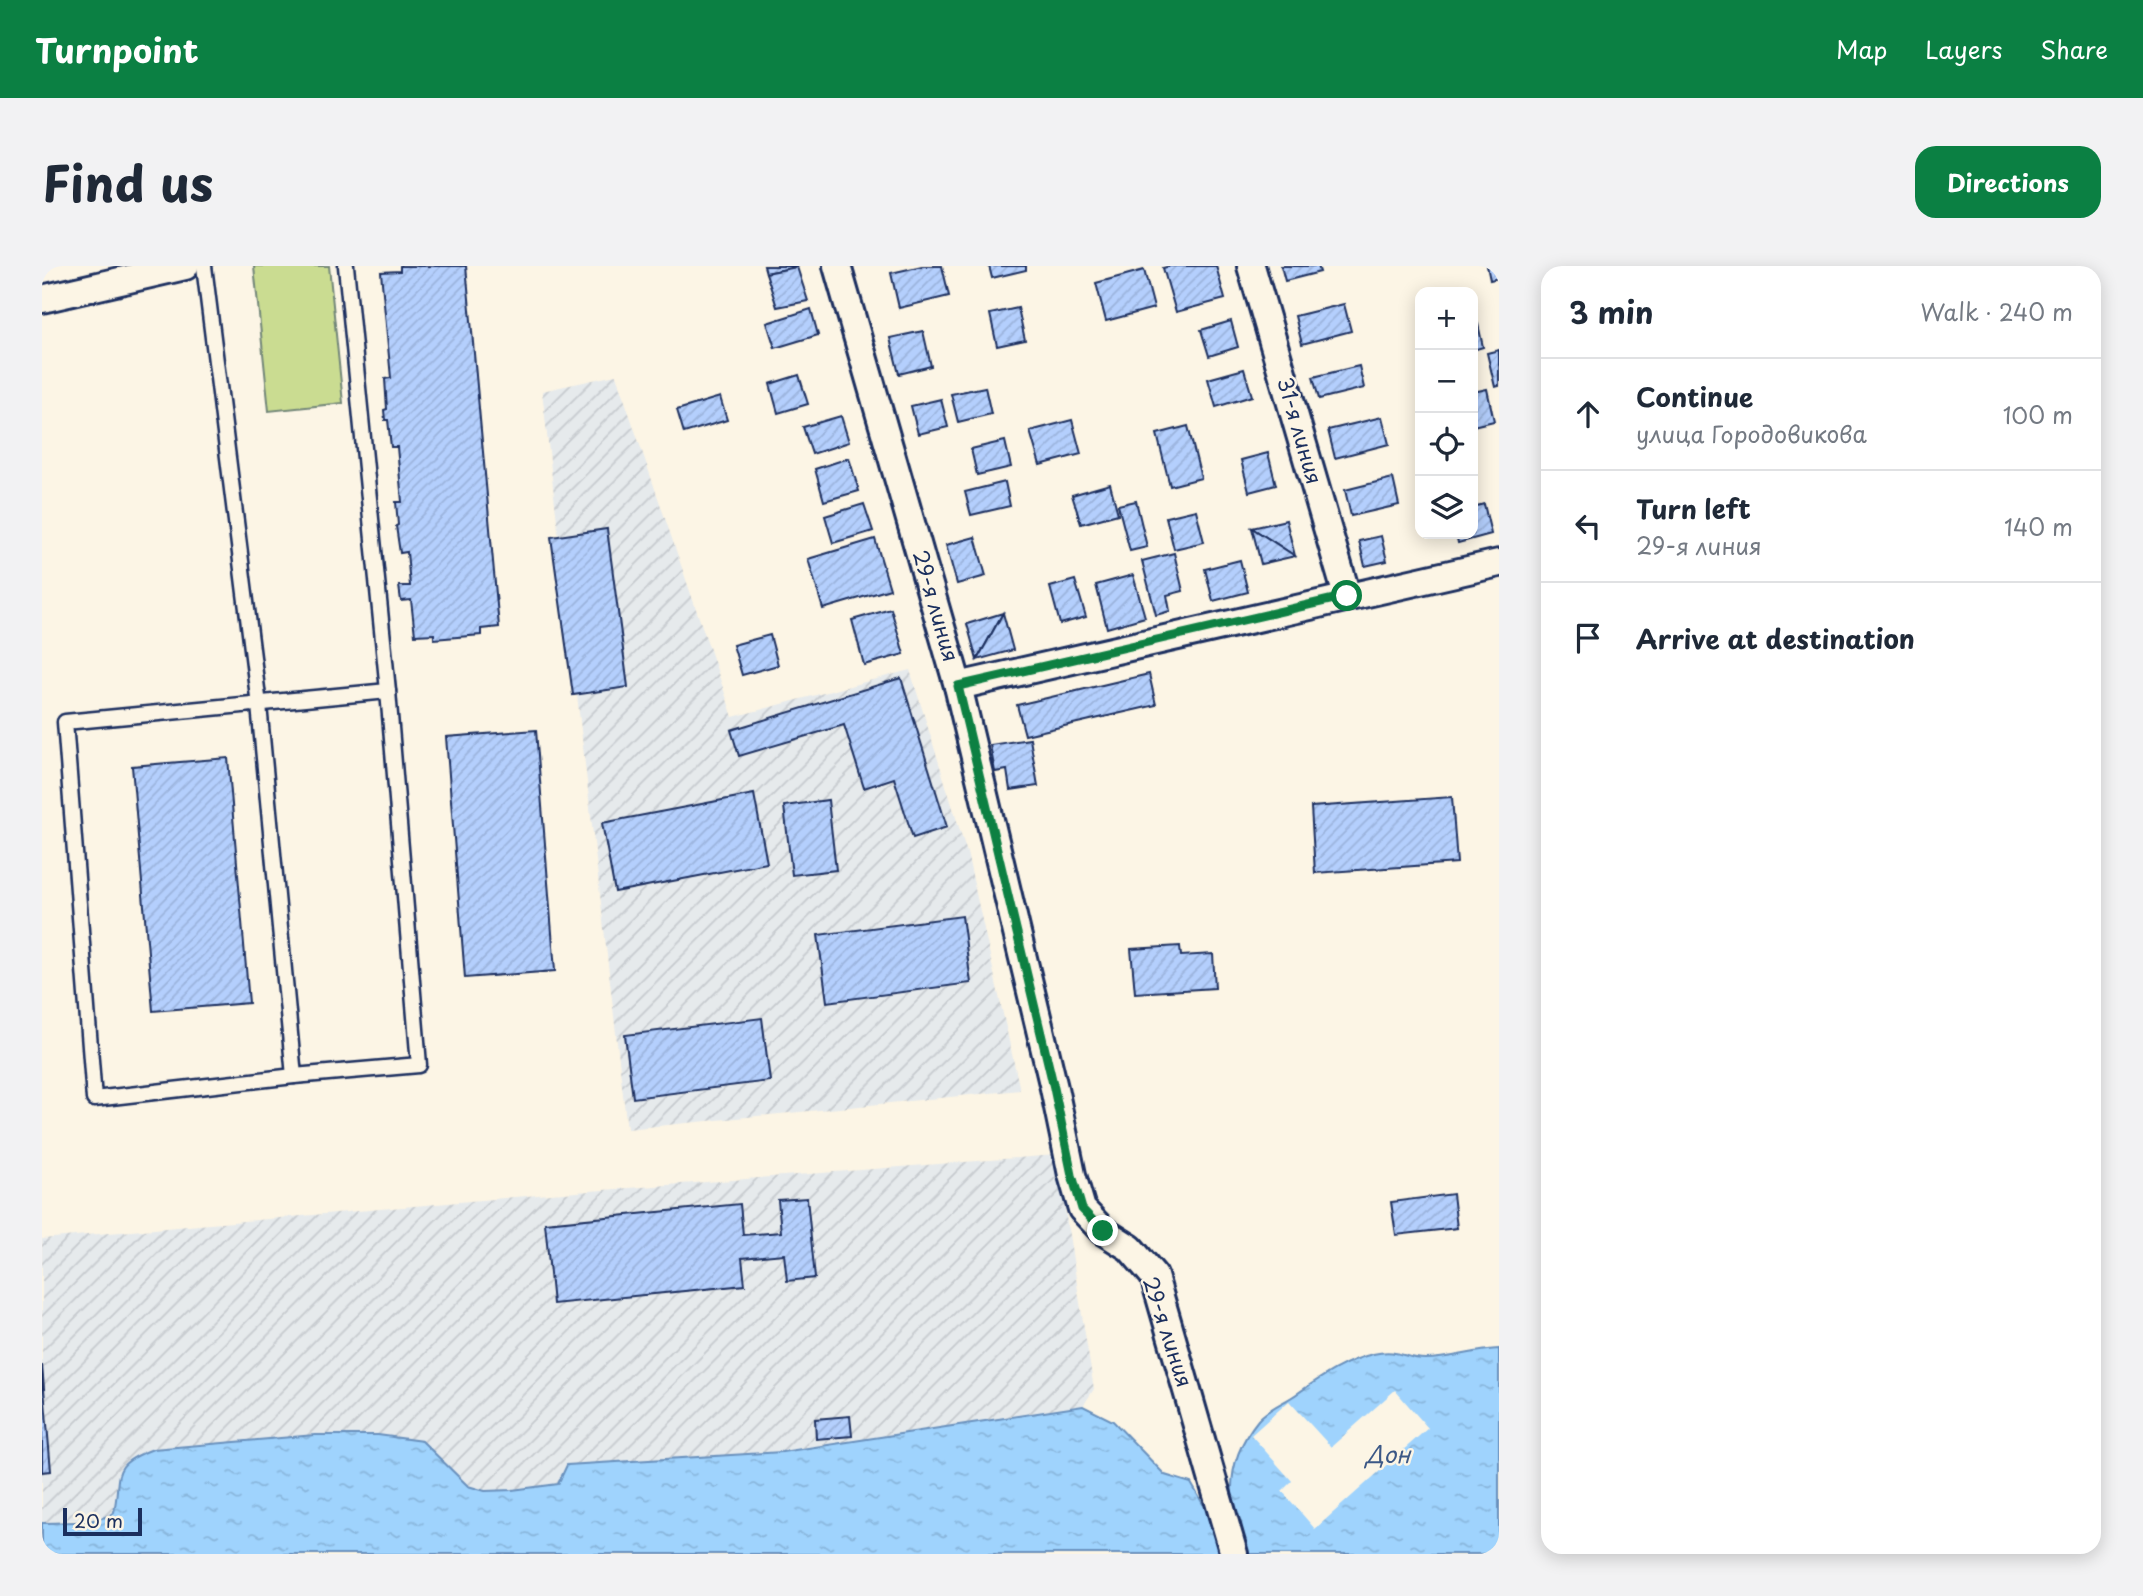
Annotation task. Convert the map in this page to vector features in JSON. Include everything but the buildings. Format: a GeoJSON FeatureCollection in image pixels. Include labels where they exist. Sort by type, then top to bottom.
{"type":"FeatureCollection","features":[{"type":"Feature","properties":{"kind":"street"},"geometry":{"type":"LineString","coordinates":[[42,299],[185,266]]}},
{"type":"Feature","properties":{"kind":"street","name":"29-я линия"},"geometry":{"type":"LineString","coordinates":[[837,266],[958,686],[1082,1209],[1103,1231],[1130,1248],[1154,1276],[1234,1554]]}},
{"type":"Feature","properties":{"kind":"street","name":"31-я линия"},"geometry":{"type":"LineString","coordinates":[[1251,266],[1347,596]]}},
{"type":"Feature","properties":{"kind":"street"},"geometry":{"type":"LineString","coordinates":[[958,686],[1499,563]]}},
{"type":"Feature","properties":{"kind":"lane"},"geometry":{"type":"LineString","coordinates":[[204,266],[259,705],[294,1076]]}},
{"type":"Feature","properties":{"kind":"lane"},"geometry":{"type":"LineString","coordinates":[[346,266],[388,691],[419,1065],[94,1099],[65,722],[388,691]]}},
{"type":"Feature","properties":{"kind":"shaded area"},"geometry":{"type":"Polygon","coordinates":[[[616,375],[733,717],[910,670],[967,853],[1020,1090],[627,1129],[542,391],[616,375]]]}},
{"type":"Feature","properties":{"kind":"shaded area"},"geometry":{"type":"Polygon","coordinates":[[[1056,1155],[1094,1389],[1083,1406],[782,1452],[567,1465],[558,1483],[512,1490],[485,1491],[468,1486],[422,1441],[378,1435],[315,1435],[153,1449],[133,1457],[114,1512],[109,1517],[42,1523],[42,1239],[538,1195],[1056,1155]]]}},
{"type":"Feature","properties":{"kind":"green space"},"geometry":{"type":"Polygon","coordinates":[[[254,266],[329,266],[343,403],[269,411],[254,266]]]}},
{"type":"Feature","properties":{"kind":"water","name":"Дон"},"geometry":{"type":"Polygon","coordinates":[[[1499,1349],[1499,1554],[42,1554],[42,1523],[100,1519],[114,1512],[118,1480],[123,1466],[139,1455],[153,1449],[315,1435],[378,1435],[422,1441],[468,1486],[485,1491],[512,1490],[558,1484],[567,1465],[782,1452],[1083,1406],[1113,1421],[1165,1475],[1191,1483],[1203,1504],[1212,1504],[1223,1501],[1232,1493],[1238,1454],[1258,1420],[1334,1370],[1382,1352],[1425,1359],[1499,1349]]]}},
{"type":"Feature","properties":{"kind":"pier"},"geometry":{"type":"Polygon","coordinates":[[[1395,1390],[1428,1428],[1315,1529],[1282,1491],[1292,1481],[1251,1435],[1289,1401],[1331,1447],[1395,1390]]]}},
{"type":"Feature","properties":{"kind":"route"},"geometry":{"type":"LineString","coordinates":[[1103,1231],[1082,1209],[1072,1175],[1054,1088],[958,686],[1347,596]]}}]}
